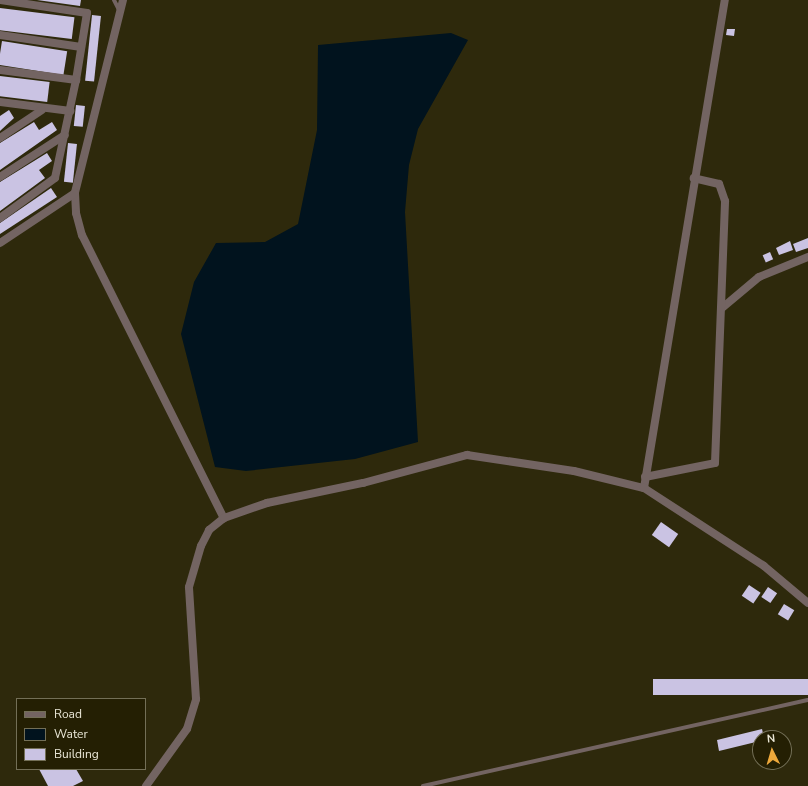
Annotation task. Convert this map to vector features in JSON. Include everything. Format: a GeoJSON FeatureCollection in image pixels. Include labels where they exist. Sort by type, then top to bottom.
{"type":"FeatureCollection","features":[{"type":"Feature","properties":{"kind":"street"},"geometry":{"type":"LineString","coordinates":[[0,0],[87,13],[66,134],[55,178],[0,218]]}},
{"type":"Feature","properties":{"kind":"street"},"geometry":{"type":"LineString","coordinates":[[123,0],[75,193],[76,213],[82,235],[224,518]]}},
{"type":"Feature","properties":{"kind":"street"},"geometry":{"type":"LineString","coordinates":[[644,488],[694,178],[725,0]]}},
{"type":"Feature","properties":{"kind":"street"},"geometry":{"type":"LineString","coordinates":[[0,35],[81,47]]}},
{"type":"Feature","properties":{"kind":"street"},"geometry":{"type":"LineString","coordinates":[[0,70],[76,80]]}},
{"type":"Feature","properties":{"kind":"street"},"geometry":{"type":"LineString","coordinates":[[0,102],[42,110],[70,111]]}},
{"type":"Feature","properties":{"kind":"street"},"geometry":{"type":"LineString","coordinates":[[0,138],[42,110]]}},
{"type":"Feature","properties":{"kind":"street"},"geometry":{"type":"LineString","coordinates":[[0,177],[66,134]]}},
{"type":"Feature","properties":{"kind":"street"},"geometry":{"type":"LineString","coordinates":[[645,477],[714,463],[722,308],[724,191],[719,184],[694,178]]}},
{"type":"Feature","properties":{"kind":"street"},"geometry":{"type":"LineString","coordinates":[[0,243],[75,193]]}},
{"type":"Feature","properties":{"kind":"street"},"geometry":{"type":"LineString","coordinates":[[722,308],[759,277],[808,258]]}},
{"type":"Feature","properties":{"kind":"street"},"geometry":{"type":"LineString","coordinates":[[146,786],[187,729],[194,706],[196,686],[189,587],[204,537],[224,518],[267,503],[364,483],[467,455],[574,471],[644,488],[764,566],[808,603]]}},
{"type":"Feature","properties":{"kind":"lane"},"geometry":{"type":"LineString","coordinates":[[114,0],[120,12]]}},
{"type":"Feature","properties":{"kind":"lane"},"geometry":{"type":"LineString","coordinates":[[424,786],[808,700]]}},
{"type":"Feature","properties":{"kind":"water"},"geometry":{"type":"Polygon","coordinates":[[[451,33],[468,40],[418,129],[409,165],[405,212],[418,442],[355,459],[246,471],[215,467],[181,334],[194,282],[216,243],[265,242],[298,224],[317,130],[318,45],[451,33]]]}},
{"type":"Feature","properties":{"kind":"building"},"geometry":{"type":"Polygon","coordinates":[[[37,0],[81,0],[80,6],[37,0]]]}},
{"type":"Feature","properties":{"kind":"building"},"geometry":{"type":"Polygon","coordinates":[[[0,8],[74,17],[72,39],[0,30],[0,8]]]}},
{"type":"Feature","properties":{"kind":"building"},"geometry":{"type":"Polygon","coordinates":[[[92,15],[101,16],[94,82],[85,81],[92,15]]]}},
{"type":"Feature","properties":{"kind":"building"},"geometry":{"type":"Polygon","coordinates":[[[727,29],[735,29],[734,36],[726,35],[727,29]]]}},
{"type":"Feature","properties":{"kind":"building"},"geometry":{"type":"Polygon","coordinates":[[[2,41],[67,51],[63,75],[0,65],[2,41]]]}},
{"type":"Feature","properties":{"kind":"building"},"geometry":{"type":"Polygon","coordinates":[[[0,76],[50,82],[47,102],[0,96],[0,76]]]}},
{"type":"Feature","properties":{"kind":"building"},"geometry":{"type":"Polygon","coordinates":[[[76,105],[85,106],[83,127],[74,126],[76,105]]]}},
{"type":"Feature","properties":{"kind":"building"},"geometry":{"type":"Polygon","coordinates":[[[9,110],[14,118],[0,131],[0,116],[9,110]]]}},
{"type":"Feature","properties":{"kind":"building"},"geometry":{"type":"Polygon","coordinates":[[[34,122],[39,130],[52,122],[57,130],[0,170],[0,143],[34,122]]]}},
{"type":"Feature","properties":{"kind":"building"},"geometry":{"type":"Polygon","coordinates":[[[68,143],[77,144],[73,183],[64,182],[68,143]]]}},
{"type":"Feature","properties":{"kind":"building"},"geometry":{"type":"Polygon","coordinates":[[[47,153],[52,161],[39,170],[45,178],[0,211],[0,182],[47,153]]]}},
{"type":"Feature","properties":{"kind":"building"},"geometry":{"type":"Polygon","coordinates":[[[51,188],[57,197],[0,234],[0,223],[51,188]]]}},
{"type":"Feature","properties":{"kind":"building"},"geometry":{"type":"Polygon","coordinates":[[[808,238],[808,248],[796,252],[793,244],[808,238]]]}},
{"type":"Feature","properties":{"kind":"building"},"geometry":{"type":"Polygon","coordinates":[[[790,241],[793,250],[779,255],[776,248],[790,241]]]}},
{"type":"Feature","properties":{"kind":"building"},"geometry":{"type":"Polygon","coordinates":[[[770,252],[773,259],[766,262],[763,255],[770,252]]]}},
{"type":"Feature","properties":{"kind":"building"},"geometry":{"type":"Polygon","coordinates":[[[661,522],[678,534],[669,547],[652,535],[661,522]]]}},
{"type":"Feature","properties":{"kind":"building"},"geometry":{"type":"Polygon","coordinates":[[[749,585],[761,593],[753,604],[742,596],[749,585]]]}},
{"type":"Feature","properties":{"kind":"building"},"geometry":{"type":"Polygon","coordinates":[[[768,587],[777,593],[770,603],[761,597],[768,587]]]}},
{"type":"Feature","properties":{"kind":"building"},"geometry":{"type":"Polygon","coordinates":[[[784,604],[794,610],[788,620],[778,614],[784,604]]]}},
{"type":"Feature","properties":{"kind":"building"},"geometry":{"type":"Polygon","coordinates":[[[653,679],[808,679],[808,695],[653,695],[653,679]]]}},
{"type":"Feature","properties":{"kind":"building"},"geometry":{"type":"Polygon","coordinates":[[[752,731],[752,743],[719,751],[717,740],[752,731]]]}},
{"type":"Feature","properties":{"kind":"building"},"geometry":{"type":"Polygon","coordinates":[[[40,770],[77,770],[83,781],[73,786],[48,786],[40,770]]]}}]}
